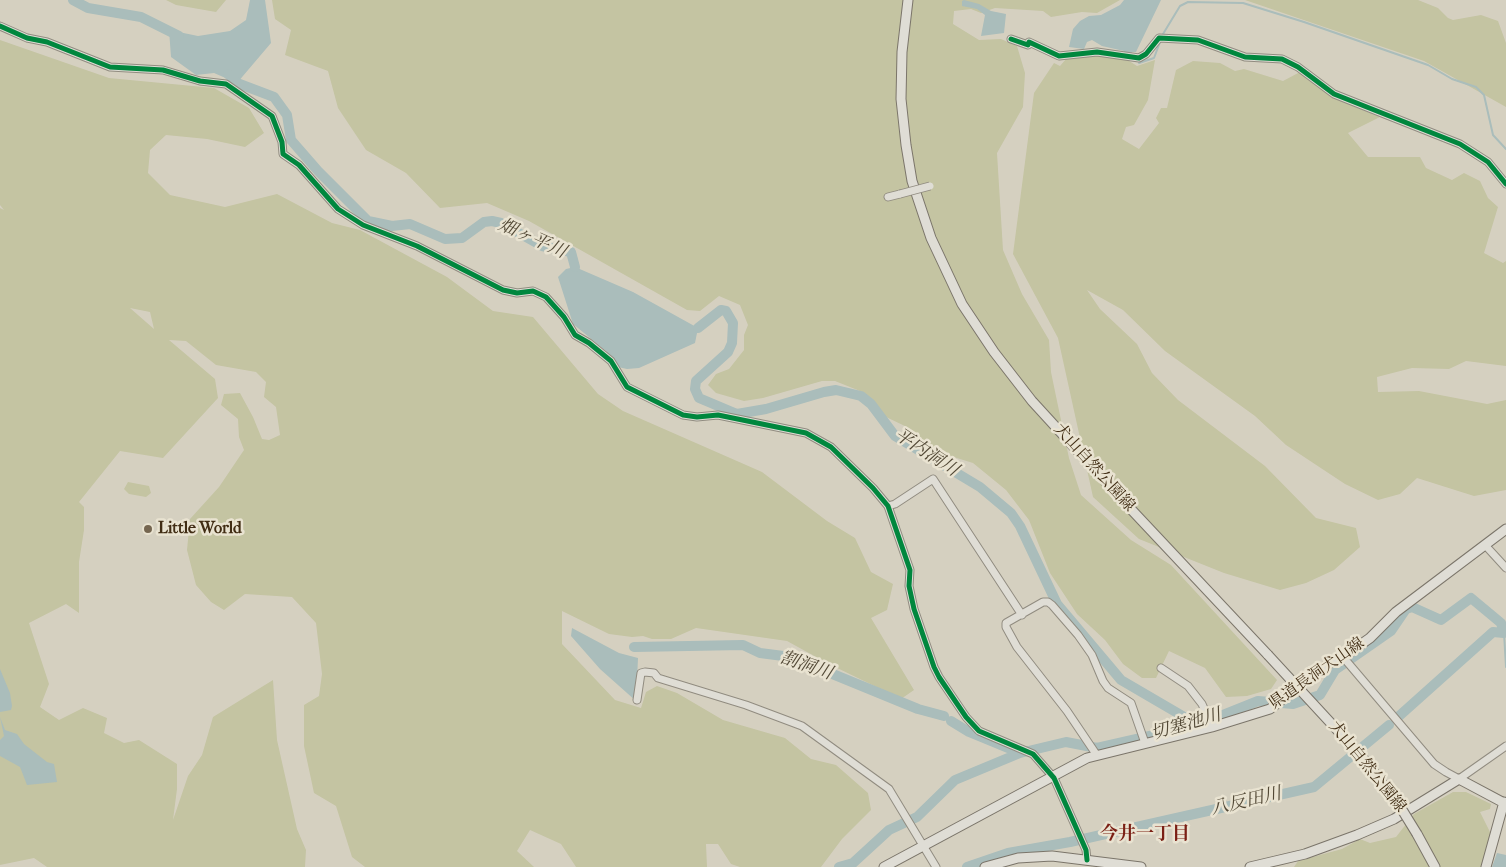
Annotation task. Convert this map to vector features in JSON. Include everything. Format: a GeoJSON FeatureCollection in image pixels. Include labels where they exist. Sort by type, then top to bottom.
{"type":"FeatureCollection","features":[{"type":"Feature","properties":{"kind":"main road","name":"犬山自然公園線"},"geometry":{"type":"LineString","coordinates":[[908,0],[902,52],[901,99],[907,153],[912,181],[931,238],[962,304],[994,352],[1032,401],[1363,758],[1401,808],[1435,867]]}},
{"type":"Feature","properties":{"kind":"main road","name":"県道長洞犬山線"},"geometry":{"type":"LineString","coordinates":[[884,867],[1096,754],[1144,739],[1212,726],[1273,708],[1328,664],[1345,661],[1405,604],[1506,529]]}},
{"type":"Feature","properties":{"kind":"main road"},"geometry":{"type":"LineString","coordinates":[[1250,867],[1296,857],[1357,835],[1394,818],[1459,779],[1505,803],[1486,867]]}},
{"type":"Feature","properties":{"kind":"main road"},"geometry":{"type":"LineString","coordinates":[[985,867],[1028,856],[1052,856],[1141,867]]}},
{"type":"Feature","properties":{"kind":"street"},"geometry":{"type":"LineString","coordinates":[[0,26],[27,38],[47,42],[110,67],[163,70],[200,81],[226,84],[272,116],[282,142],[283,154],[299,164],[332,204],[349,218],[417,246],[503,290],[517,293],[533,291],[546,297],[560,311],[575,334],[611,361],[623,384],[674,411],[697,418],[718,415],[806,433],[817,438],[850,465],[888,506],[910,570],[910,597],[934,667],[966,717],[979,731],[1033,754],[1052,776],[1081,839],[1087,860]]}},
{"type":"Feature","properties":{"kind":"street"},"geometry":{"type":"LineString","coordinates":[[1011,38],[1028,45],[1029,42],[1059,56],[1097,52],[1139,58],[1146,54],[1159,38],[1198,40],[1245,57],[1282,60],[1298,67],[1334,94],[1460,144],[1490,164],[1506,184]]}},
{"type":"Feature","properties":{"kind":"street"},"geometry":{"type":"LineString","coordinates":[[888,197],[930,186]]}},
{"type":"Feature","properties":{"kind":"street"},"geometry":{"type":"LineString","coordinates":[[888,506],[895,504],[933,479],[1022,615]]}},
{"type":"Feature","properties":{"kind":"street"},"geometry":{"type":"LineString","coordinates":[[1485,544],[1506,568]]}},
{"type":"Feature","properties":{"kind":"street"},"geometry":{"type":"LineString","coordinates":[[1096,754],[1009,634],[1006,623],[1043,602],[1048,602],[1052,605],[1092,655],[1108,688],[1131,703],[1144,739]]}},
{"type":"Feature","properties":{"kind":"street"},"geometry":{"type":"LineString","coordinates":[[1345,661],[1434,764],[1459,779],[1506,746]]}},
{"type":"Feature","properties":{"kind":"street"},"geometry":{"type":"LineString","coordinates":[[1160,668],[1188,686],[1208,716],[1212,726]]}},
{"type":"Feature","properties":{"kind":"street"},"geometry":{"type":"LineString","coordinates":[[637,700],[641,674],[645,672],[654,673],[658,678],[746,705],[802,726],[889,790],[925,846],[936,867]]}},
{"type":"Feature","properties":{"kind":"green space"},"geometry":{"type":"Polygon","coordinates":[[[166,0],[226,0],[216,12],[176,5],[166,0]]]}},
{"type":"Feature","properties":{"kind":"green space"},"geometry":{"type":"Polygon","coordinates":[[[272,0],[1120,0],[1097,13],[1082,12],[1051,17],[1043,11],[995,8],[981,13],[971,9],[954,11],[953,24],[979,40],[1001,39],[1017,46],[1025,73],[1023,107],[997,153],[1003,250],[1022,294],[1049,340],[1051,372],[1069,458],[1081,495],[1131,540],[1171,565],[1277,680],[1271,689],[1247,696],[1226,697],[1205,668],[1169,651],[1156,678],[1142,678],[1123,664],[1105,640],[1077,614],[1050,573],[1029,520],[1006,490],[973,463],[934,451],[907,427],[886,417],[865,393],[835,381],[822,381],[763,398],[744,401],[716,393],[708,385],[716,374],[729,369],[744,350],[744,335],[748,325],[740,305],[719,296],[700,311],[687,310],[529,221],[487,203],[440,208],[406,173],[366,150],[338,108],[328,71],[285,55],[291,30],[275,19],[272,0]]]}},
{"type":"Feature","properties":{"kind":"green space"},"geometry":{"type":"Polygon","coordinates":[[[1245,0],[1418,0],[1438,8],[1448,18],[1453,20],[1481,15],[1498,21],[1506,43],[1506,107],[1424,61],[1245,0]]]}},
{"type":"Feature","properties":{"kind":"green space"},"geometry":{"type":"Polygon","coordinates":[[[0,40],[109,78],[214,88],[249,108],[264,133],[245,147],[207,139],[166,135],[150,150],[148,173],[170,195],[225,207],[277,194],[332,223],[360,230],[447,277],[493,311],[533,317],[598,394],[623,411],[762,472],[827,521],[855,538],[871,572],[893,584],[887,610],[871,618],[914,690],[901,699],[787,641],[696,628],[671,639],[652,639],[643,636],[632,637],[609,634],[562,611],[562,644],[615,700],[641,708],[646,692],[657,686],[677,693],[723,720],[785,738],[811,759],[836,765],[868,793],[871,810],[842,839],[821,867],[740,867],[731,864],[718,844],[706,844],[707,867],[576,867],[561,844],[530,830],[517,851],[534,867],[365,867],[352,857],[336,806],[314,793],[304,746],[304,705],[319,696],[322,674],[316,623],[292,597],[245,594],[224,610],[211,602],[196,585],[187,550],[190,519],[219,487],[244,450],[239,437],[238,419],[221,405],[224,394],[240,393],[262,439],[269,440],[280,435],[276,407],[264,397],[266,382],[256,372],[216,365],[186,341],[169,340],[215,379],[218,398],[163,458],[120,451],[79,502],[84,507],[84,530],[79,562],[79,613],[66,604],[29,623],[49,684],[40,707],[59,720],[83,708],[107,718],[104,733],[124,743],[139,740],[177,764],[177,789],[173,820],[188,776],[202,755],[213,717],[273,680],[277,740],[297,829],[306,850],[305,867],[47,867],[34,858],[0,865],[0,208],[4,210],[0,205],[0,40]],[[130,308],[154,329],[150,312],[130,308]]]}},
{"type":"Feature","properties":{"kind":"green space"},"geometry":{"type":"Polygon","coordinates":[[[1097,55],[1123,57],[1137,66],[1155,60],[1148,100],[1134,125],[1126,127],[1122,139],[1139,149],[1159,123],[1156,118],[1161,108],[1167,108],[1176,70],[1193,61],[1220,63],[1235,71],[1244,69],[1283,81],[1300,72],[1333,98],[1380,117],[1348,133],[1368,157],[1420,157],[1426,168],[1452,180],[1464,173],[1480,181],[1488,198],[1498,207],[1484,253],[1503,263],[1506,261],[1506,366],[1466,361],[1449,369],[1412,368],[1377,377],[1378,392],[1419,391],[1487,404],[1506,400],[1506,490],[1474,496],[1417,478],[1400,494],[1378,500],[1345,484],[1286,445],[1255,416],[1165,351],[1123,310],[1087,290],[1100,309],[1137,344],[1152,373],[1178,400],[1265,466],[1316,518],[1356,528],[1360,547],[1334,570],[1306,583],[1280,590],[1224,573],[1139,539],[1093,497],[1058,338],[1013,254],[1034,93],[1054,63],[1060,66],[1066,59],[1097,55]]]}},
{"type":"Feature","properties":{"kind":"green space"},"geometry":{"type":"Polygon","coordinates":[[[128,482],[149,486],[151,493],[146,497],[129,494],[124,489],[128,482]]]}},
{"type":"Feature","properties":{"kind":"green space"},"geometry":{"type":"Polygon","coordinates":[[[1453,792],[1466,792],[1491,804],[1490,809],[1480,812],[1491,834],[1482,867],[1294,867],[1298,861],[1342,849],[1360,839],[1370,843],[1396,837],[1414,814],[1453,792]]]}},
{"type":"Feature","properties":{"kind":"shaded area"},"geometry":{"type":"Polygon","coordinates":[[[250,0],[265,0],[271,43],[237,83],[214,73],[196,75],[171,57],[169,30],[198,36],[230,31],[246,20],[250,0]]]}},
{"type":"Feature","properties":{"kind":"shaded area"},"geometry":{"type":"Polygon","coordinates":[[[1124,0],[1161,0],[1136,52],[1132,52],[1130,56],[1124,54],[1124,51],[1102,46],[1092,40],[1087,42],[1084,49],[1069,47],[1073,29],[1080,21],[1089,16],[1101,15],[1120,5],[1124,0]]]}},
{"type":"Feature","properties":{"kind":"shaded area"},"geometry":{"type":"Polygon","coordinates":[[[962,1],[979,4],[991,11],[1006,14],[1004,33],[981,36],[985,15],[977,9],[962,6],[962,1]]]}},
{"type":"Feature","properties":{"kind":"shaded area"},"geometry":{"type":"Polygon","coordinates":[[[575,267],[633,292],[698,328],[695,343],[639,368],[627,369],[618,367],[606,351],[573,324],[558,277],[566,269],[575,267]]]}},
{"type":"Feature","properties":{"kind":"shaded area"},"geometry":{"type":"Polygon","coordinates":[[[572,628],[619,653],[638,658],[636,701],[600,669],[571,636],[572,628]]]}},
{"type":"Feature","properties":{"kind":"shaded area"},"geometry":{"type":"Polygon","coordinates":[[[0,669],[10,693],[12,706],[11,710],[0,712],[0,669]]]}},
{"type":"Feature","properties":{"kind":"shaded area"},"geometry":{"type":"Polygon","coordinates":[[[0,717],[5,730],[17,734],[24,744],[47,762],[54,764],[57,782],[27,785],[20,767],[0,756],[0,740],[4,736],[0,717]]]}},
{"type":"Feature","properties":{"kind":"shaded area"},"geometry":{"type":"Polygon","coordinates":[[[1497,853],[1506,855],[1506,867],[1492,867],[1497,853]]]}},
{"type":"Feature","properties":{"kind":"waterway","name":"畑ヶ平川"},"geometry":{"type":"LineString","coordinates":[[73,0],[88,8],[141,17],[179,36]]}},
{"type":"Feature","properties":{"kind":"waterway"},"geometry":{"type":"LineString","coordinates":[[1163,34],[1180,6],[1188,2],[1243,3],[1304,22],[1428,65],[1452,79],[1476,87],[1484,95],[1493,135],[1506,149]]}},
{"type":"Feature","properties":{"kind":"waterway"},"geometry":{"type":"LineString","coordinates":[[1139,63],[1154,58],[1160,42]]}},
{"type":"Feature","properties":{"kind":"waterway","name":"畑ヶ平川"},"geometry":{"type":"LineString","coordinates":[[228,74],[237,83],[274,97],[287,115],[291,140],[318,171],[368,221],[392,226],[410,224],[445,239],[462,238],[484,222],[492,221],[501,223],[542,246],[571,252],[575,267]]}},
{"type":"Feature","properties":{"kind":"waterway","name":"平内洞川"},"geometry":{"type":"LineString","coordinates":[[698,328],[721,310],[726,311],[733,323],[732,343],[728,352],[696,381],[695,389],[699,398],[737,414],[766,409],[836,390],[861,396],[871,404],[895,436],[980,487],[1011,513],[1020,526],[1057,604],[1121,680],[1198,725]]}},
{"type":"Feature","properties":{"kind":"waterway","name":"切塞池川"},"geometry":{"type":"LineString","coordinates":[[839,867],[853,863],[889,830],[917,817],[955,780],[1020,753],[1066,742],[1097,748],[1198,725],[1258,701],[1293,704],[1320,695],[1335,670],[1391,631],[1406,609],[1412,607],[1441,620],[1471,598],[1501,623],[1504,633]]}},
{"type":"Feature","properties":{"kind":"waterway","name":"八反田川"},"geometry":{"type":"LineString","coordinates":[[1398,717],[1493,632],[1504,633]]}},
{"type":"Feature","properties":{"kind":"waterway"},"geometry":{"type":"LineString","coordinates":[[1504,633],[1506,667]]}},
{"type":"Feature","properties":{"kind":"waterway","name":"割洞川"},"geometry":{"type":"LineString","coordinates":[[634,647],[743,645],[760,653],[791,657],[918,709],[944,716]]}},
{"type":"Feature","properties":{"kind":"waterway","name":"割洞川"},"geometry":{"type":"LineString","coordinates":[[951,721],[969,732],[1020,753]]}},
{"type":"Feature","properties":{"kind":"waterway","name":"八反田川"},"geometry":{"type":"LineString","coordinates":[[967,867],[1008,853],[1070,842],[1314,787],[1389,725]]}},
{"type":"Feature","properties":{"kind":"cycle path"},"geometry":{"type":"LineString","coordinates":[[0,26],[27,38],[47,42],[110,67],[163,70],[200,81],[226,84],[272,116],[282,142],[283,154],[299,165],[338,209],[363,225],[417,246],[503,290],[517,293],[533,291],[546,297],[564,317],[575,335],[589,343],[611,361],[627,387],[683,415],[697,417],[718,415],[806,433],[831,447],[873,488],[888,506],[910,570],[909,586],[914,609],[939,677],[966,717],[979,731],[1033,754],[1054,778],[1086,850],[1087,860]]}},
{"type":"Feature","properties":{"kind":"cycle path"},"geometry":{"type":"LineString","coordinates":[[1011,39],[1028,45],[1029,42],[1059,56],[1097,52],[1139,58],[1146,54],[1159,38],[1198,40],[1245,57],[1282,59],[1298,67],[1334,94],[1460,144],[1488,162],[1506,184]]}},
{"type":"Feature","properties":{"kind":"place","name":"Little World"},"geometry":{"type":"Point","coordinates":[148,529]}},
{"type":"Feature","properties":{"kind":"district","name":"今井一丁目"},"geometry":{"type":"Point","coordinates":[1145,835]}}]}
